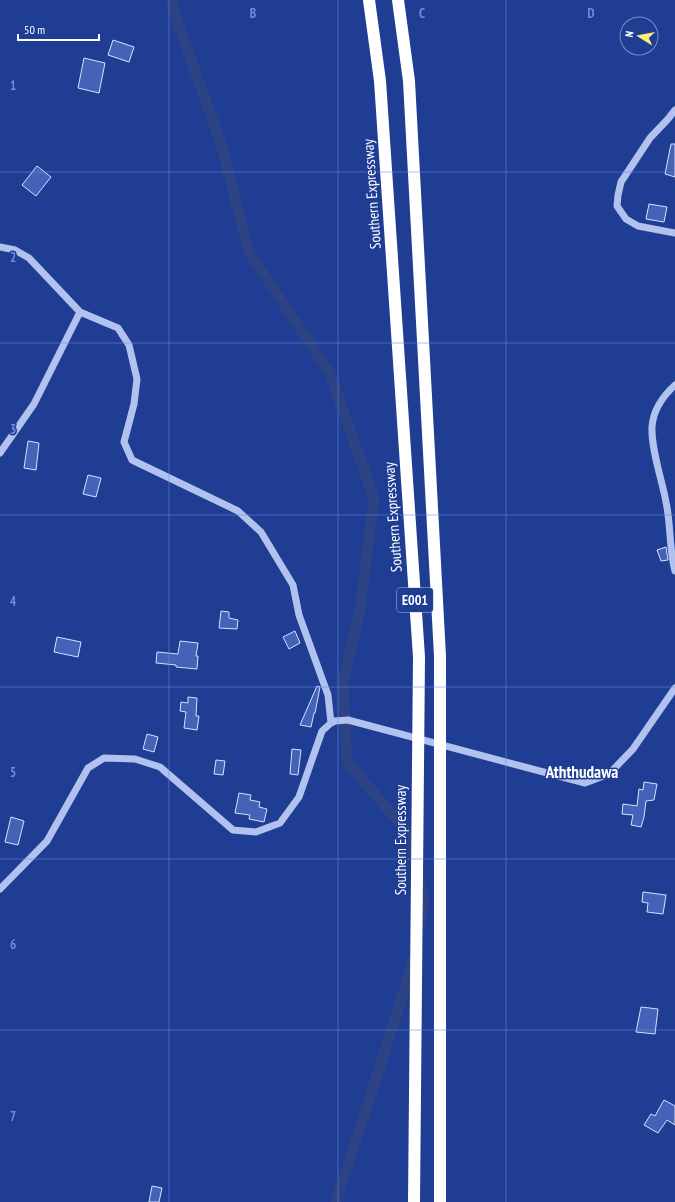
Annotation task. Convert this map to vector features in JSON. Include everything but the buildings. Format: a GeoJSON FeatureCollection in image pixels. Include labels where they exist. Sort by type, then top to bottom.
{"type":"FeatureCollection","features":[{"type":"Feature","properties":{"kind":"highway","name":"Southern Expressway"},"geometry":{"type":"LineString","coordinates":[[370,0],[380,81],[419,657],[414,1202]]}},
{"type":"Feature","properties":{"kind":"highway","name":"E001"},"geometry":{"type":"LineString","coordinates":[[398,0],[409,81],[440,656],[440,1202]]}},
{"type":"Feature","properties":{"kind":"street"},"geometry":{"type":"LineString","coordinates":[[675,110],[650,138],[621,182],[617,206],[626,220],[638,226],[675,233]]}},
{"type":"Feature","properties":{"kind":"street"},"geometry":{"type":"LineString","coordinates":[[0,247],[15,250],[28,258],[80,312],[118,328],[129,345],[137,379],[134,404],[124,442],[132,460],[238,511],[261,532],[293,585],[299,615],[328,695],[333,722]]}},
{"type":"Feature","properties":{"kind":"street"},"geometry":{"type":"LineString","coordinates":[[0,453],[34,404],[80,312]]}},
{"type":"Feature","properties":{"kind":"street"},"geometry":{"type":"LineString","coordinates":[[675,385],[660,403],[654,415],[652,427],[653,440],[666,503],[675,571]]}},
{"type":"Feature","properties":{"kind":"street"},"geometry":{"type":"LineString","coordinates":[[0,889],[47,841],[88,768],[104,758],[135,759],[160,767],[233,830],[256,832],[280,823],[299,797],[322,730],[333,722],[348,720],[585,783],[609,774],[619,764],[633,749],[675,688]]}},
{"type":"Feature","properties":{"kind":"waterway"},"geometry":{"type":"LineString","coordinates":[[170,0],[222,147],[249,252],[330,373],[374,499],[360,610],[343,682],[347,762],[410,835],[414,856]]}},
{"type":"Feature","properties":{"kind":"waterway"},"geometry":{"type":"LineString","coordinates":[[420,881],[424,900],[420,923]]}},
{"type":"Feature","properties":{"kind":"waterway"},"geometry":{"type":"LineString","coordinates":[[336,1202],[414,960]]}},
{"type":"Feature","properties":{"kind":"district","name":"Aththudawa"},"geometry":{"type":"Point","coordinates":[582,772]}}]}
